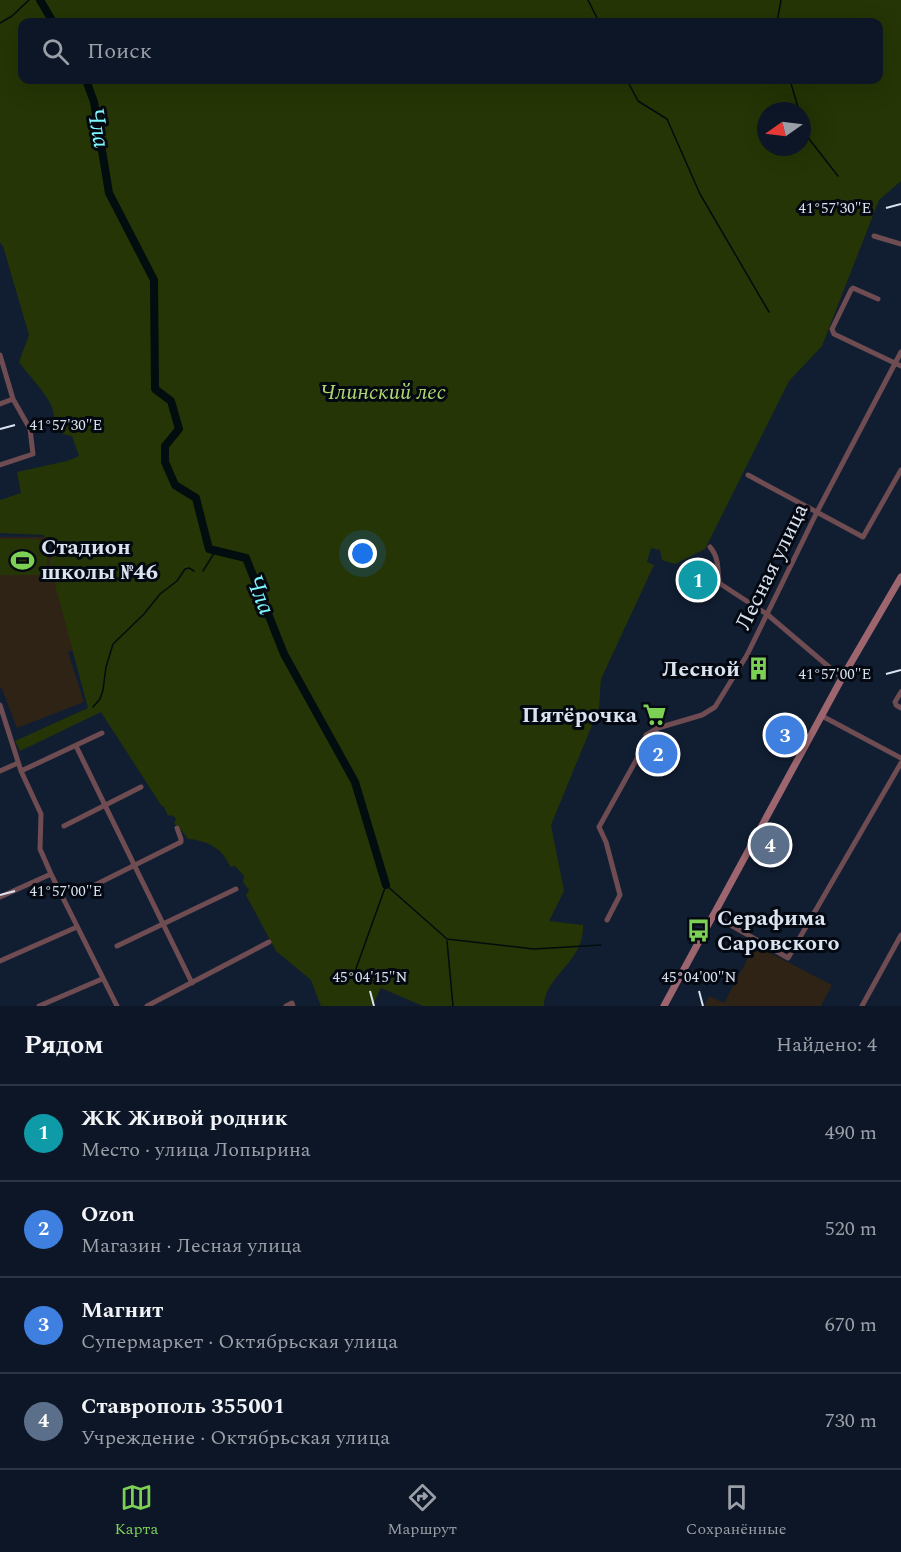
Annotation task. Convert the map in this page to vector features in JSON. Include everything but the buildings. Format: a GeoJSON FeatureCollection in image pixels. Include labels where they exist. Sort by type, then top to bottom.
{"type":"FeatureCollection","features":[{"type":"Feature","properties":{"kind":"main road"},"geometry":{"type":"LineString","coordinates":[[664,1006],[842,678],[901,577]]}},
{"type":"Feature","properties":{"kind":"street"},"geometry":{"type":"LineString","coordinates":[[874,236],[901,244]]}},
{"type":"Feature","properties":{"kind":"street"},"geometry":{"type":"LineString","coordinates":[[878,299],[853,288],[832,329],[834,334],[898,365]]}},
{"type":"Feature","properties":{"kind":"street","name":"Лесная улица"},"geometry":{"type":"LineString","coordinates":[[607,920],[620,895],[600,827],[639,755],[646,735],[651,731],[702,715],[715,707],[768,615],[817,512],[898,365],[901,352]]}},
{"type":"Feature","properties":{"kind":"street"},"geometry":{"type":"LineString","coordinates":[[0,355],[1,365],[13,399],[30,429],[33,454],[0,465]]}},
{"type":"Feature","properties":{"kind":"street"},"geometry":{"type":"LineString","coordinates":[[0,404],[13,399]]}},
{"type":"Feature","properties":{"kind":"street"},"geometry":{"type":"LineString","coordinates":[[748,475],[863,537],[901,470]]}},
{"type":"Feature","properties":{"kind":"street"},"geometry":{"type":"LineString","coordinates":[[710,547],[717,560],[719,583],[768,615],[842,678]]}},
{"type":"Feature","properties":{"kind":"street"},"geometry":{"type":"LineString","coordinates":[[901,692],[895,702],[901,708]]}},
{"type":"Feature","properties":{"kind":"street"},"geometry":{"type":"LineString","coordinates":[[1,709],[21,771],[41,814],[40,849],[117,1006]]}},
{"type":"Feature","properties":{"kind":"street"},"geometry":{"type":"LineString","coordinates":[[822,716],[901,758]]}},
{"type":"Feature","properties":{"kind":"street"},"geometry":{"type":"LineString","coordinates":[[21,771],[102,733]]}},
{"type":"Feature","properties":{"kind":"street"},"geometry":{"type":"LineString","coordinates":[[76,746],[192,983]]}},
{"type":"Feature","properties":{"kind":"street"},"geometry":{"type":"LineString","coordinates":[[0,771],[18,763]]}},
{"type":"Feature","properties":{"kind":"street"},"geometry":{"type":"LineString","coordinates":[[713,915],[788,958],[901,763]]}},
{"type":"Feature","properties":{"kind":"street"},"geometry":{"type":"LineString","coordinates":[[64,826],[141,787]]}},
{"type":"Feature","properties":{"kind":"street"},"geometry":{"type":"LineString","coordinates":[[87,889],[181,842],[177,828]]}},
{"type":"Feature","properties":{"kind":"street"},"geometry":{"type":"LineString","coordinates":[[0,897],[51,874]]}},
{"type":"Feature","properties":{"kind":"street"},"geometry":{"type":"LineString","coordinates":[[117,946],[236,889]]}},
{"type":"Feature","properties":{"kind":"street"},"geometry":{"type":"LineString","coordinates":[[0,961],[77,927]]}},
{"type":"Feature","properties":{"kind":"street"},"geometry":{"type":"LineString","coordinates":[[862,1006],[901,935]]}},
{"type":"Feature","properties":{"kind":"street"},"geometry":{"type":"LineString","coordinates":[[147,1006],[269,942]]}},
{"type":"Feature","properties":{"kind":"street"},"geometry":{"type":"LineString","coordinates":[[39,1006],[102,979]]}},
{"type":"Feature","properties":{"kind":"shaded area"},"geometry":{"type":"Polygon","coordinates":[[[0,537],[45,537],[74,650],[68,652],[84,702],[17,728],[0,688],[0,537]]]}},
{"type":"Feature","properties":{"kind":"shaded area"},"geometry":{"type":"Polygon","coordinates":[[[755,945],[832,985],[821,1006],[704,1006],[709,996],[724,1003],[755,945]]]}},
{"type":"Feature","properties":{"kind":"green space","name":"Члинский лес"},"geometry":{"type":"Polygon","coordinates":[[[0,0],[901,0],[901,181],[879,200],[822,346],[789,381],[705,549],[675,564],[662,560],[660,550],[651,548],[647,562],[654,565],[601,679],[599,708],[551,825],[564,891],[549,921],[583,925],[578,949],[550,986],[544,1006],[423,1006],[381,988],[372,1006],[321,1006],[311,980],[276,951],[246,895],[249,890],[243,882],[244,876],[235,866],[231,867],[223,854],[215,847],[188,839],[174,824],[176,818],[168,816],[101,712],[20,751],[15,741],[88,708],[49,562],[55,550],[43,535],[0,533],[0,500],[21,493],[17,472],[67,461],[79,456],[72,436],[60,433],[48,399],[19,362],[29,335],[3,246],[0,243],[0,0]]]}},
{"type":"Feature","properties":{"kind":"green space","name":"Стадион школы №46"},"geometry":{"type":"Polygon","coordinates":[[[0,539],[38,539],[47,548],[47,572],[43,575],[0,575],[0,539]]]}},
{"type":"Feature","properties":{"kind":"waterway"},"geometry":{"type":"LineString","coordinates":[[0,23],[12,16],[29,0]]}},
{"type":"Feature","properties":{"kind":"waterway","name":"Чла"},"geometry":{"type":"LineString","coordinates":[[40,0],[51,18]]}},
{"type":"Feature","properties":{"kind":"waterway"},"geometry":{"type":"LineString","coordinates":[[588,0],[597,18]]}},
{"type":"Feature","properties":{"kind":"waterway"},"geometry":{"type":"LineString","coordinates":[[778,18],[781,0]]}},
{"type":"Feature","properties":{"kind":"waterway","name":"Чла"},"geometry":{"type":"LineString","coordinates":[[87,84],[94,102],[109,193],[154,280],[155,389],[171,401],[179,429],[165,446],[165,462],[175,485],[196,498],[209,549],[246,558],[284,654],[355,782],[386,885]]}},
{"type":"Feature","properties":{"kind":"waterway"},"geometry":{"type":"LineString","coordinates":[[629,84],[638,101],[667,119],[700,194],[769,312]]}},
{"type":"Feature","properties":{"kind":"waterway"},"geometry":{"type":"LineString","coordinates":[[791,84],[796,102]]}},
{"type":"Feature","properties":{"kind":"waterway"},"geometry":{"type":"LineString","coordinates":[[811,141],[838,176]]}},
{"type":"Feature","properties":{"kind":"waterway"},"geometry":{"type":"LineString","coordinates":[[203,571],[216,550]]}},
{"type":"Feature","properties":{"kind":"waterway"},"geometry":{"type":"LineString","coordinates":[[93,707],[100,699],[103,690],[106,667],[113,644],[144,614],[160,594],[177,581],[185,569],[189,568],[194,571]]}},
{"type":"Feature","properties":{"kind":"waterway","name":"Чла"},"geometry":{"type":"LineString","coordinates":[[353,977],[386,885],[447,939],[534,949],[601,945]]}},
{"type":"Feature","properties":{"kind":"waterway"},"geometry":{"type":"LineString","coordinates":[[447,941],[453,1006]]}},
{"type":"Feature","properties":{"kind":"place","name":"Стадион школы №46"},"geometry":{"type":"Point","coordinates":[23,560]}},
{"type":"Feature","properties":{"kind":"place","name":"ЖК Живой родник"},"geometry":{"type":"Point","coordinates":[698,580]}},
{"type":"Feature","properties":{"kind":"place","name":"Лесной"},"geometry":{"type":"Point","coordinates":[758,669]}},
{"type":"Feature","properties":{"kind":"place","name":"Пятёрочка"},"geometry":{"type":"Point","coordinates":[655,715]}},
{"type":"Feature","properties":{"kind":"place","name":"Магнит"},"geometry":{"type":"Point","coordinates":[785,735]}},
{"type":"Feature","properties":{"kind":"place","name":"Ozon"},"geometry":{"type":"Point","coordinates":[658,754]}},
{"type":"Feature","properties":{"kind":"place","name":"Ставрополь 355001"},"geometry":{"type":"Point","coordinates":[770,845]}},
{"type":"Feature","properties":{"kind":"place","name":"Серафима Саровского"},"geometry":{"type":"Point","coordinates":[699,931]}}]}
